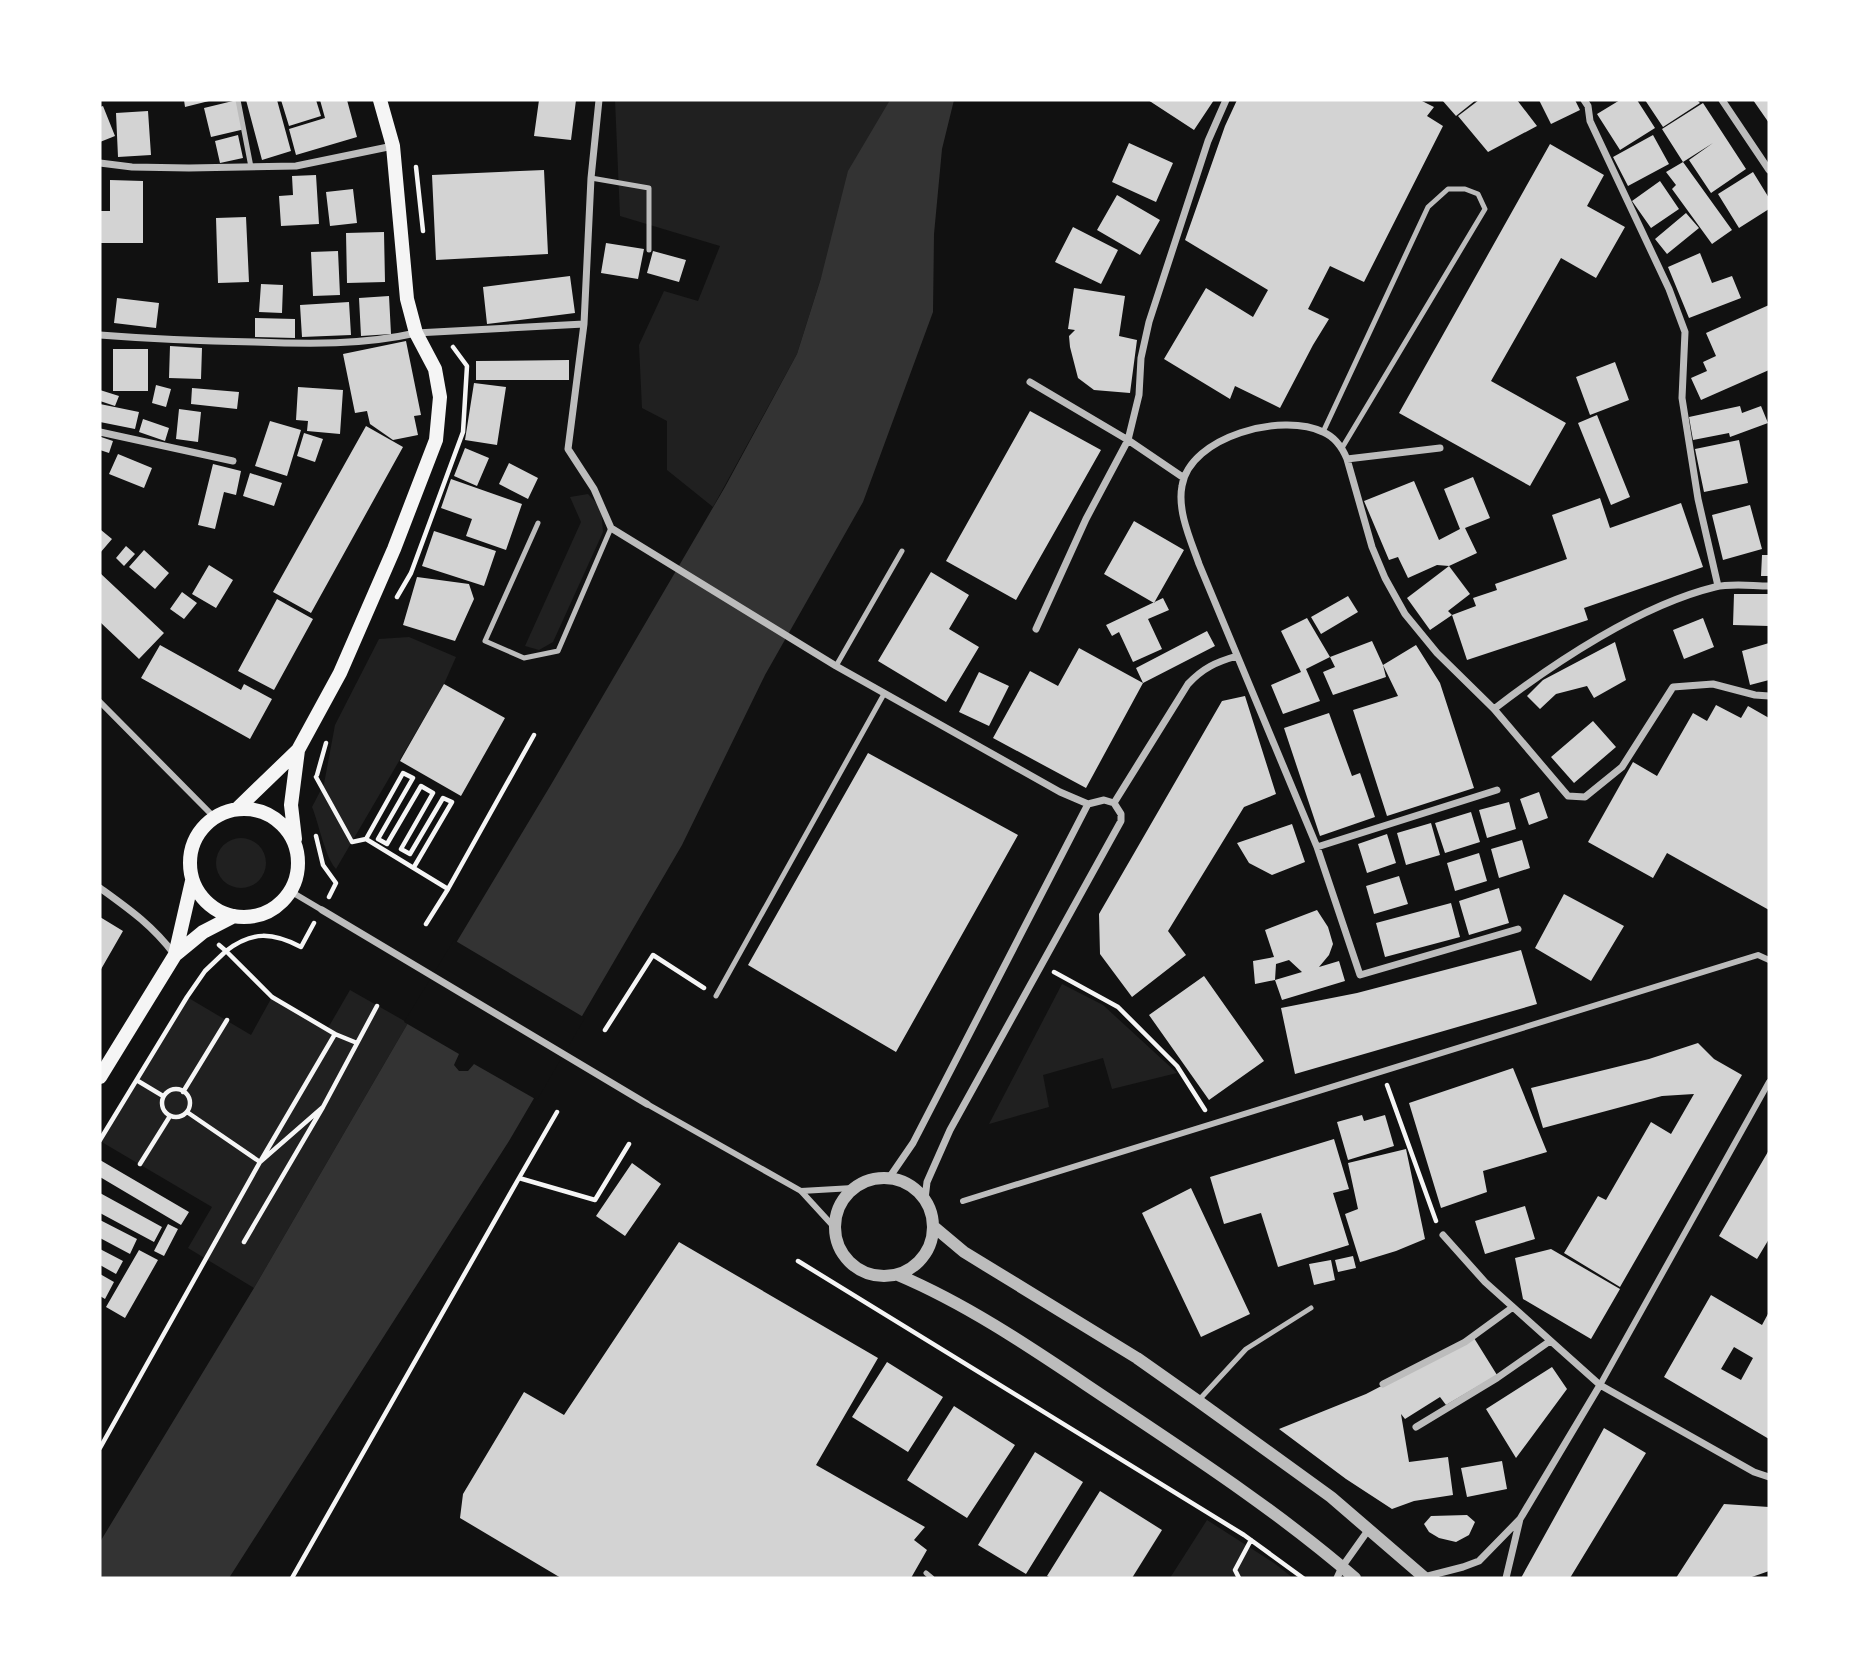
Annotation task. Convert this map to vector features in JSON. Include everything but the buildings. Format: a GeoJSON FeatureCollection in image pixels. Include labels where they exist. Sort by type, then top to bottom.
{"type":"FeatureCollection","features":[{"type":"Feature","properties":{"kind":"main road"},"geometry":{"type":"LineString","coordinates":[[298,750],[291,805],[298,869],[290,891],[272,909],[247,917],[220,912],[208,904],[192,881],[189,867],[192,846],[203,827],[214,817],[238,808],[298,750],[340,673],[394,549],[436,440],[440,397],[435,369],[416,334],[407,299],[393,146],[380,100]]}},
{"type":"Feature","properties":{"kind":"main road"},"geometry":{"type":"LineString","coordinates":[[238,808],[256,810],[273,817],[287,830],[296,846]]}},
{"type":"Feature","properties":{"kind":"main road"},"geometry":{"type":"LineString","coordinates":[[100,1077],[175,955],[192,881]]}},
{"type":"Feature","properties":{"kind":"main road"},"geometry":{"type":"LineString","coordinates":[[175,955],[203,932],[234,916]]}},
{"type":"Feature","properties":{"kind":"street"},"geometry":{"type":"LineString","coordinates":[[599,100],[591,178],[584,324],[568,449],[594,489],[611,528],[884,694],[1060,792],[1087,804],[1104,800],[1114,803],[1121,814],[1121,821],[950,1129],[927,1182],[925,1199]]}},
{"type":"Feature","properties":{"kind":"street"},"geometry":{"type":"LineString","coordinates":[[1035,629],[1086,519],[1128,440],[1139,395],[1141,358],[1149,322],[1208,141],[1226,100]]}},
{"type":"Feature","properties":{"kind":"street"},"geometry":{"type":"LineString","coordinates":[[1584,100],[1588,106],[1590,121],[1669,289],[1685,332],[1682,398],[1698,499],[1718,586]]}},
{"type":"Feature","properties":{"kind":"street"},"geometry":{"type":"LineString","coordinates":[[1722,100],[1769,170]]}},
{"type":"Feature","properties":{"kind":"street"},"geometry":{"type":"LineString","coordinates":[[100,163],[132,167],[296,166],[393,146]]}},
{"type":"Feature","properties":{"kind":"street"},"geometry":{"type":"LineString","coordinates":[[100,335],[167,340],[322,344],[391,339],[416,334],[584,324]]}},
{"type":"Feature","properties":{"kind":"street"},"geometry":{"type":"LineString","coordinates":[[1030,382],[1128,440],[1184,478]]}},
{"type":"Feature","properties":{"kind":"street"},"geometry":{"type":"LineString","coordinates":[[1518,929],[1360,975],[1317,846],[1199,564],[1185,520],[1181,491],[1184,478],[1195,460],[1206,449],[1223,438],[1268,427],[1310,427],[1323,432],[1342,448],[1372,547],[1405,614],[1437,653],[1494,709],[1567,796],[1585,797],[1622,767],[1673,687],[1713,684],[1769,696]]}},
{"type":"Feature","properties":{"kind":"street"},"geometry":{"type":"LineString","coordinates":[[100,432],[233,461]]}},
{"type":"Feature","properties":{"kind":"street"},"geometry":{"type":"LineString","coordinates":[[1347,459],[1440,448]]}},
{"type":"Feature","properties":{"kind":"street"},"geometry":{"type":"LineString","coordinates":[[1494,709],[1535,678],[1641,614],[1718,586],[1769,586]]}},
{"type":"Feature","properties":{"kind":"street"},"geometry":{"type":"LineString","coordinates":[[1114,803],[1188,684],[1215,662],[1237,656]]}},
{"type":"Feature","properties":{"kind":"street"},"geometry":{"type":"LineString","coordinates":[[100,702],[214,817]]}},
{"type":"Feature","properties":{"kind":"street"},"geometry":{"type":"LineString","coordinates":[[1317,846],[1497,790]]}},
{"type":"Feature","properties":{"kind":"street"},"geometry":{"type":"LineString","coordinates":[[889,1178],[913,1143],[1087,804]]}},
{"type":"Feature","properties":{"kind":"street"},"geometry":{"type":"LineString","coordinates":[[100,888],[138,914],[158,932],[175,955]]}},
{"type":"Feature","properties":{"kind":"street"},"geometry":{"type":"LineString","coordinates":[[290,891],[646,1104],[801,1191],[834,1227]]}},
{"type":"Feature","properties":{"kind":"street"},"geometry":{"type":"LineString","coordinates":[[963,1201],[1758,955],[1769,960]]}},
{"type":"Feature","properties":{"kind":"street"},"geometry":{"type":"LineString","coordinates":[[933,1226],[964,1252],[1137,1358],[1199,1401],[1331,1497],[1370,1528],[1424,1578],[1479,1561],[1520,1519],[1600,1385],[1769,1082]]}},
{"type":"Feature","properties":{"kind":"street"},"geometry":{"type":"LineString","coordinates":[[801,1191],[853,1188],[870,1180],[889,1178],[909,1185],[925,1199],[931,1212],[932,1237],[924,1256],[917,1264],[898,1275]]}},
{"type":"Feature","properties":{"kind":"street"},"geometry":{"type":"LineString","coordinates":[[853,1188],[836,1213],[834,1227],[839,1250],[854,1267],[875,1276],[898,1275],[939,1292],[1071,1374],[1195,1456],[1303,1535],[1339,1572],[1355,1578]]}},
{"type":"Feature","properties":{"kind":"street"},"geometry":{"type":"LineString","coordinates":[[1443,1235],[1485,1282],[1600,1385],[1754,1472],[1769,1477]]}},
{"type":"Feature","properties":{"kind":"street"},"geometry":{"type":"LineString","coordinates":[[1383,1384],[1465,1342],[1513,1307]]}},
{"type":"Feature","properties":{"kind":"street"},"geometry":{"type":"LineString","coordinates":[[1416,1427],[1497,1378],[1550,1340]]}},
{"type":"Feature","properties":{"kind":"street"},"geometry":{"type":"LineString","coordinates":[[1506,1578],[1520,1519]]}},
{"type":"Feature","properties":{"kind":"street"},"geometry":{"type":"LineString","coordinates":[[1339,1572],[1370,1528]]}},
{"type":"Feature","properties":{"kind":"lane"},"geometry":{"type":"LineString","coordinates":[[237,100],[251,167]]}},
{"type":"Feature","properties":{"kind":"lane"},"geometry":{"type":"LineString","coordinates":[[591,178],[649,188],[649,250]]}},
{"type":"Feature","properties":{"kind":"lane"},"geometry":{"type":"LineString","coordinates":[[1323,432],[1428,207],[1448,189],[1465,189],[1478,194],[1485,209],[1342,448]]}},
{"type":"Feature","properties":{"kind":"lane"},"geometry":{"type":"LineString","coordinates":[[538,523],[485,640],[524,658],[558,651],[611,528]]}},
{"type":"Feature","properties":{"kind":"lane"},"geometry":{"type":"LineString","coordinates":[[836,666],[902,551]]}},
{"type":"Feature","properties":{"kind":"lane"},"geometry":{"type":"LineString","coordinates":[[716,996],[884,694]]}},
{"type":"Feature","properties":{"kind":"lane"},"geometry":{"type":"LineString","coordinates":[[1199,1401],[1246,1349],[1311,1308]]}},
{"type":"Feature","properties":{"kind":"lane"},"geometry":{"type":"LineString","coordinates":[[926,1573],[932,1578]]}},
{"type":"Feature","properties":{"kind":"path"},"geometry":{"type":"LineString","coordinates":[[426,924],[534,735]]}},
{"type":"Feature","properties":{"kind":"path"},"geometry":{"type":"LineString","coordinates":[[366,839],[404,773],[413,778],[378,839],[387,844],[421,786],[433,793],[401,849],[410,854],[443,797],[452,802],[414,867]]}},
{"type":"Feature","properties":{"kind":"path"},"geometry":{"type":"LineString","coordinates":[[316,777],[352,842],[366,839],[448,889]]}},
{"type":"Feature","properties":{"kind":"path"},"geometry":{"type":"LineString","coordinates":[[100,1140],[193,988],[205,971],[226,951],[272,997],[334,1034],[357,1043]]}},
{"type":"Feature","properties":{"kind":"path"},"geometry":{"type":"LineString","coordinates":[[605,1030],[653,955],[716,996]]}},
{"type":"Feature","properties":{"kind":"path"},"geometry":{"type":"LineString","coordinates":[[1041,965],[1118,1007],[1177,1066],[1213,1122]]}},
{"type":"Feature","properties":{"kind":"path"},"geometry":{"type":"LineString","coordinates":[[244,1242],[323,1107],[377,1006]]}},
{"type":"Feature","properties":{"kind":"path"},"geometry":{"type":"LineString","coordinates":[[183,1091],[227,1020]]}},
{"type":"Feature","properties":{"kind":"path"},"geometry":{"type":"LineString","coordinates":[[100,1448],[334,1034]]}},
{"type":"Feature","properties":{"kind":"path"},"geometry":{"type":"LineString","coordinates":[[1382,1071],[1432,1213],[1443,1235]]}},
{"type":"Feature","properties":{"kind":"path"},"geometry":{"type":"LineString","coordinates":[[138,1081],[163,1096]]}},
{"type":"Feature","properties":{"kind":"path"},"geometry":{"type":"LineString","coordinates":[[170,1090],[183,1091],[190,1103],[187,1112],[179,1117],[170,1116],[163,1110],[163,1096],[170,1090]]}},
{"type":"Feature","properties":{"kind":"path"},"geometry":{"type":"LineString","coordinates":[[260,1162],[323,1107]]}},
{"type":"Feature","properties":{"kind":"path"},"geometry":{"type":"LineString","coordinates":[[187,1112],[260,1162]]}},
{"type":"Feature","properties":{"kind":"path"},"geometry":{"type":"LineString","coordinates":[[292,1578],[557,1112]]}},
{"type":"Feature","properties":{"kind":"path"},"geometry":{"type":"LineString","coordinates":[[140,1164],[170,1116]]}},
{"type":"Feature","properties":{"kind":"path"},"geometry":{"type":"LineString","coordinates":[[519,1178],[595,1200],[629,1144]]}},
{"type":"Feature","properties":{"kind":"path"},"geometry":{"type":"LineString","coordinates":[[798,1261],[1251,1540],[1303,1578]]}},
{"type":"Feature","properties":{"kind":"path"},"geometry":{"type":"LineString","coordinates":[[1239,1578],[1235,1570],[1251,1540]]}},
{"type":"Feature","properties":{"kind":"shaded area"},"geometry":{"type":"Polygon","coordinates":[[[615,100],[890,100],[821,278],[797,354],[713,507],[667,470],[667,421],[642,408],[639,345],[664,291],[698,301],[720,246],[620,216],[615,100]]]}},
{"type":"Feature","properties":{"kind":"shaded area"},"geometry":{"type":"Polygon","coordinates":[[[890,100],[954,100],[942,149],[934,234],[933,312],[863,502],[765,675],[682,845],[509,1141],[229,1578],[100,1578],[100,1542],[254,1288],[552,783],[725,487],[797,354],[821,278],[848,171],[890,100]]]}},
{"type":"Feature","properties":{"kind":"shaded area"},"geometry":{"type":"Polygon","coordinates":[[[588,494],[601,508],[603,532],[553,642],[539,650],[525,646],[581,522],[570,497],[588,494]]]}},
{"type":"Feature","properties":{"kind":"shaded area"},"geometry":{"type":"Polygon","coordinates":[[[409,637],[456,657],[444,684],[336,869],[325,849],[312,807],[324,784],[335,725],[379,639],[409,637]]]}},
{"type":"Feature","properties":{"kind":"shaded area"},"geometry":{"type":"Polygon","coordinates":[[[241,838],[259,845],[266,863],[259,881],[241,888],[223,881],[216,863],[223,845],[241,838]]]}},
{"type":"Feature","properties":{"kind":"shaded area"},"geometry":{"type":"Polygon","coordinates":[[[1062,984],[1103,1005],[1177,1073],[1112,1089],[1103,1058],[1043,1075],[1049,1107],[989,1124],[1062,984]]]}},
{"type":"Feature","properties":{"kind":"shaded area"},"geometry":{"type":"Polygon","coordinates":[[[350,990],[408,1023],[254,1288],[188,1248],[212,1207],[100,1141],[187,997],[251,1035],[272,997],[328,1028],[350,990]]]}},
{"type":"Feature","properties":{"kind":"shaded area"},"geometry":{"type":"Polygon","coordinates":[[[1207,1520],[1274,1563],[1293,1578],[1170,1578],[1207,1520]]]}},
{"type":"Feature","properties":{"kind":"pier"},"geometry":{"type":"Polygon","coordinates":[[[454,940],[585,1018],[537,1100],[474,1064],[468,1071],[459,1071],[454,1065],[459,1054],[404,1022],[454,940]]]}}]}
